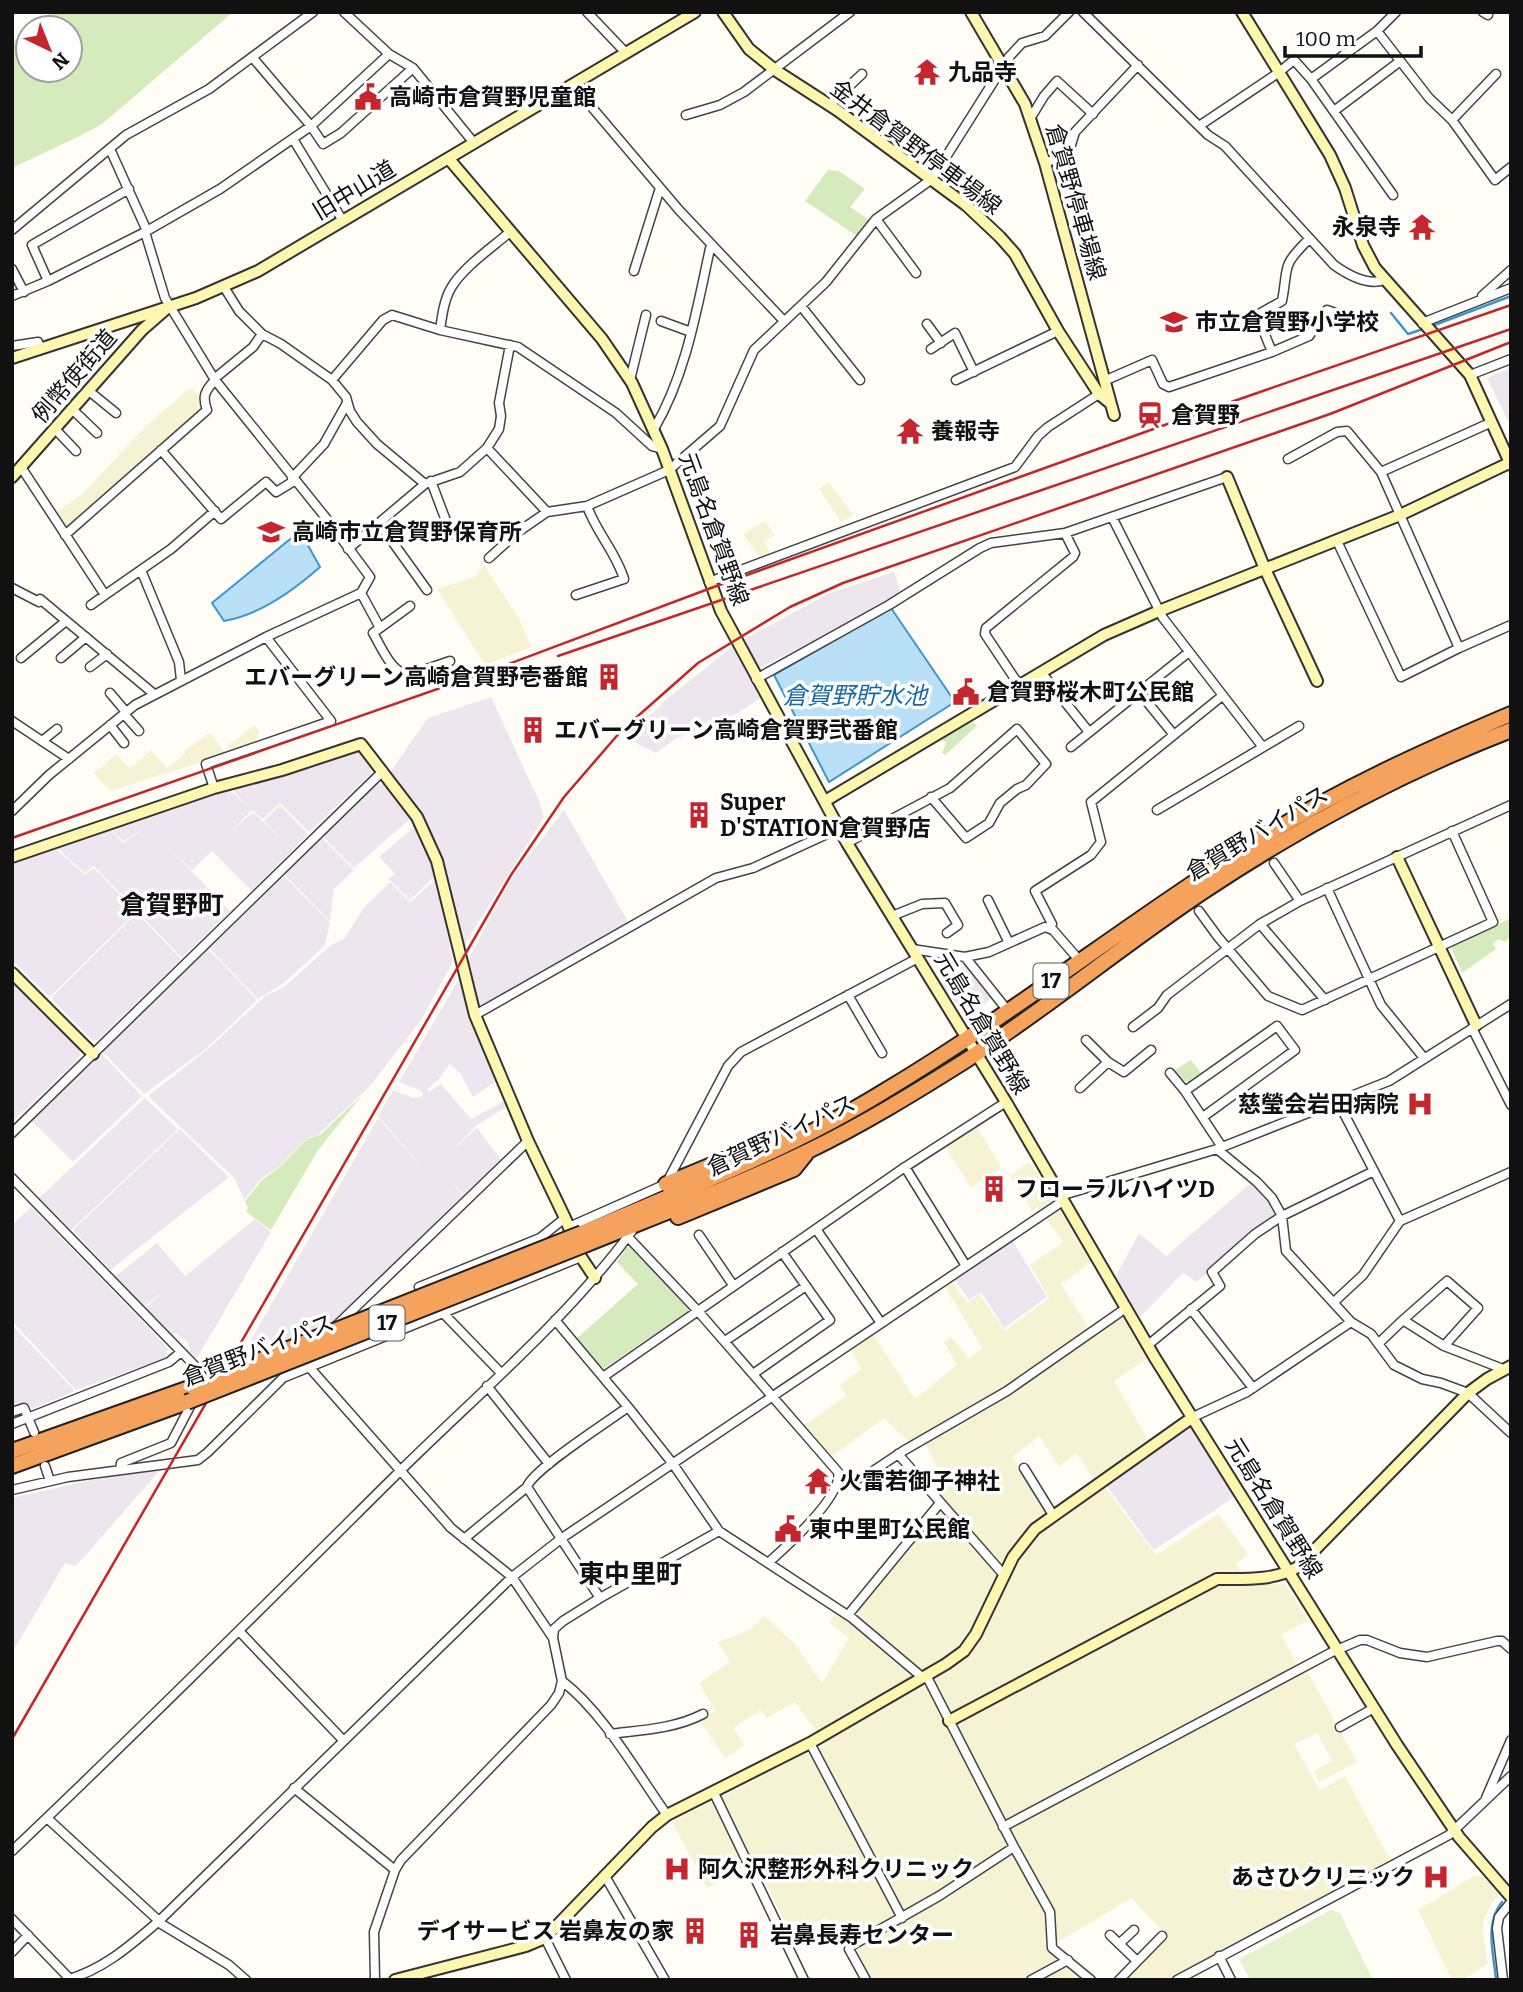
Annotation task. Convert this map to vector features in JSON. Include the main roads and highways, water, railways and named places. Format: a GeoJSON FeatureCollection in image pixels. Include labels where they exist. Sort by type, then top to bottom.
{"type":"FeatureCollection","features":[{"type":"Feature","properties":{"kind":"highway","name":"倉賀野バイパス"},"geometry":{"type":"LineString","coordinates":[[12,1466],[187,1402],[738,1167],[803,1136],[882,1093],[967,1039],[1197,880],[1270,833],[1390,768],[1511,714]]}},
{"type":"Feature","properties":{"kind":"highway","name":"倉賀野バイパス"},"geometry":{"type":"LineString","coordinates":[[12,1451],[192,1387],[577,1236],[809,1151],[887,1109],[976,1054],[1204,891],[1266,852],[1378,789],[1462,749],[1511,730]]}},
{"type":"Feature","properties":{"kind":"highway"},"geometry":{"type":"LineString","coordinates":[[665,1187],[786,1134],[803,1136]]}},
{"type":"Feature","properties":{"kind":"highway"},"geometry":{"type":"LineString","coordinates":[[630,1234],[702,1208],[794,1169],[809,1151]]}},
{"type":"Feature","properties":{"kind":"water"},"geometry":{"type":"Polygon","coordinates":[[[300,531],[320,567],[276,600],[251,613],[224,621],[212,603],[300,531]]]}},
{"type":"Feature","properties":{"kind":"water","name":"倉賀野貯水池"},"geometry":{"type":"Polygon","coordinates":[[[891,608],[955,702],[829,782],[774,675],[891,608]]]}},
{"type":"Feature","properties":{"kind":"waterway"},"geometry":{"type":"LineString","coordinates":[[1432,326],[1511,296]]}},
{"type":"Feature","properties":{"kind":"waterway"},"geometry":{"type":"LineString","coordinates":[[1391,313],[1408,334],[1423,329]]}},
{"type":"Feature","properties":{"kind":"waterway"},"geometry":{"type":"LineString","coordinates":[[1496,1980],[1492,1930],[1496,1911],[1502,1902]]}},
{"type":"Feature","properties":{"kind":"railway"},"geometry":{"type":"LineString","coordinates":[[12,838],[506,665],[711,588],[1159,427],[1511,305]]}},
{"type":"Feature","properties":{"kind":"railway"},"geometry":{"type":"LineString","coordinates":[[558,656],[1511,329]]}},
{"type":"Feature","properties":{"kind":"railway"},"geometry":{"type":"LineString","coordinates":[[12,1739],[511,875],[564,797],[621,731],[698,663],[790,607],[843,583],[1330,414],[1511,342]]}},
{"type":"Feature","properties":{"kind":"place","name":"九品寺"},"geometry":{"type":"Point","coordinates":[927,72]}},
{"type":"Feature","properties":{"kind":"place","name":"高崎市倉賀野児童館"},"geometry":{"type":"Point","coordinates":[368,97]}},
{"type":"Feature","properties":{"kind":"place","name":"永泉寺"},"geometry":{"type":"Point","coordinates":[1422,227]}},
{"type":"Feature","properties":{"kind":"place","name":"市立倉賀野小学校"},"geometry":{"type":"Point","coordinates":[1174,322]}},
{"type":"Feature","properties":{"kind":"place","name":"倉賀野"},"geometry":{"type":"Point","coordinates":[1150,415]}},
{"type":"Feature","properties":{"kind":"place","name":"養報寺"},"geometry":{"type":"Point","coordinates":[910,431]}},
{"type":"Feature","properties":{"kind":"place","name":"高崎市立倉賀野保育所"},"geometry":{"type":"Point","coordinates":[271,532]}},
{"type":"Feature","properties":{"kind":"place","name":"エバーグリーン高崎倉賀野壱番館"},"geometry":{"type":"Point","coordinates":[609,677]}},
{"type":"Feature","properties":{"kind":"place","name":"倉賀野桜木町公民館"},"geometry":{"type":"Point","coordinates":[966,692]}},
{"type":"Feature","properties":{"kind":"place","name":"エバーグリーン高崎倉賀野弐番館"},"geometry":{"type":"Point","coordinates":[533,730]}},
{"type":"Feature","properties":{"kind":"place","name":"Super D'STATION倉賀野店"},"geometry":{"type":"Point","coordinates":[699,815]}},
{"type":"Feature","properties":{"kind":"place","name":"慈瑩会岩田病院"},"geometry":{"type":"Point","coordinates":[1420,1104]}},
{"type":"Feature","properties":{"kind":"place","name":"フローラルハイツD"},"geometry":{"type":"Point","coordinates":[994,1189]}},
{"type":"Feature","properties":{"kind":"place","name":"火雷若御子神社"},"geometry":{"type":"Point","coordinates":[818,1481]}},
{"type":"Feature","properties":{"kind":"place","name":"東中里町公民館"},"geometry":{"type":"Point","coordinates":[788,1529]}},
{"type":"Feature","properties":{"kind":"place","name":"阿久沢整形外科クリニック"},"geometry":{"type":"Point","coordinates":[677,1869]}},
{"type":"Feature","properties":{"kind":"place","name":"あさひクリニック"},"geometry":{"type":"Point","coordinates":[1436,1877]}},
{"type":"Feature","properties":{"kind":"place","name":"デイサービス 岩鼻友の家"},"geometry":{"type":"Point","coordinates":[695,1931]}},
{"type":"Feature","properties":{"kind":"place","name":"岩鼻長寿センター"},"geometry":{"type":"Point","coordinates":[749,1935]}},
{"type":"Feature","properties":{"kind":"district","name":"倉賀野町"},"geometry":{"type":"Point","coordinates":[172,905]}},
{"type":"Feature","properties":{"kind":"district","name":"東中里町"},"geometry":{"type":"Point","coordinates":[630,1574]}}]}
